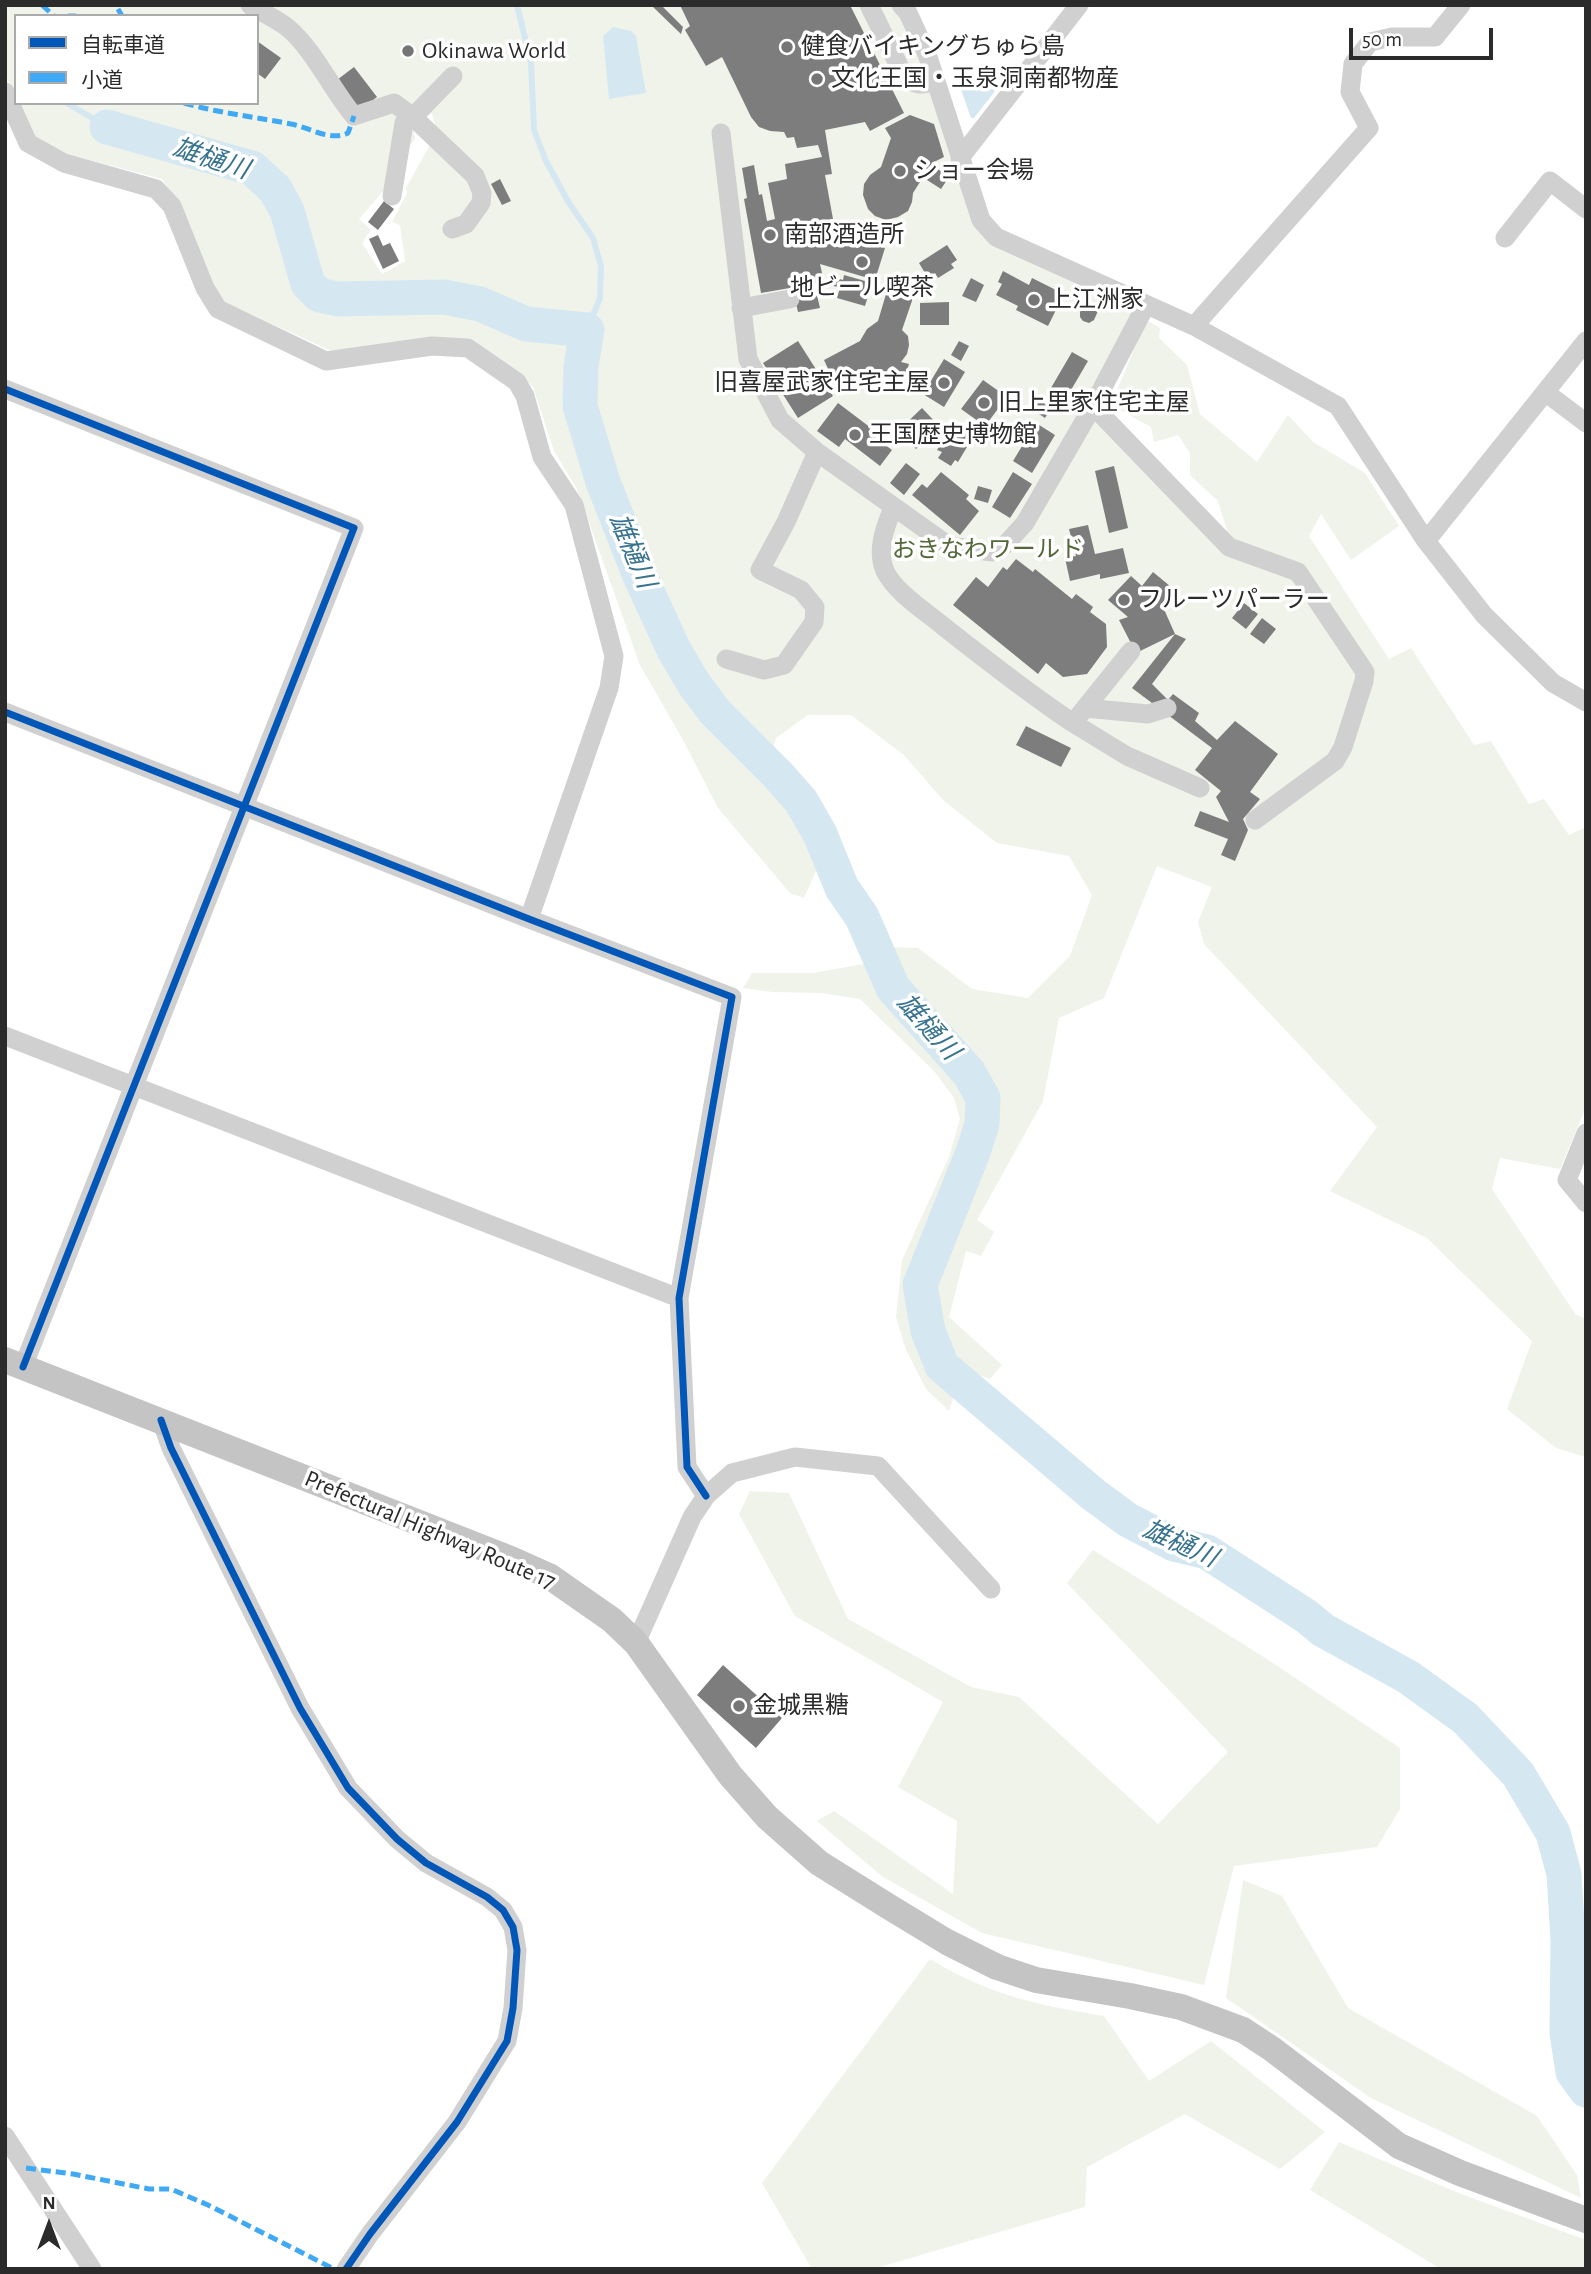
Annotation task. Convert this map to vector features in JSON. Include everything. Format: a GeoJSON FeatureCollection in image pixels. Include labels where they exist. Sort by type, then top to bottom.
{"type":"FeatureCollection","features":[{"type":"Feature","properties":{"kind":"main road","name":"Prefectural Highway Route 17"},"geometry":{"type":"LineString","coordinates":[[14,1364],[549,1576],[612,1620],[636,1643],[730,1774],[767,1817],[819,1863],[891,1908],[947,1942],[997,1967],[1046,1982],[1181,2007],[1243,2030],[1399,2146],[1460,2173],[1586,2221]]}},
{"type":"Feature","properties":{"kind":"street"},"geometry":{"type":"LineString","coordinates":[[250,5],[288,28],[320,66],[354,116],[394,103],[413,117],[475,176],[482,193],[481,203],[466,223],[452,229]]}},
{"type":"Feature","properties":{"kind":"street"},"geometry":{"type":"LineString","coordinates":[[869,5],[904,76],[912,83],[923,85],[935,80]]}},
{"type":"Feature","properties":{"kind":"street"},"geometry":{"type":"LineString","coordinates":[[901,5],[908,13],[927,54],[982,220],[996,237],[1194,326],[1338,407],[1426,541],[1484,615],[1553,683],[1586,702]]}},
{"type":"Feature","properties":{"kind":"street"},"geometry":{"type":"LineString","coordinates":[[960,158],[1079,5]]}},
{"type":"Feature","properties":{"kind":"street"},"geometry":{"type":"LineString","coordinates":[[1194,326],[1369,128],[1350,92],[1353,64],[1370,42],[1392,37],[1435,37],[1461,5]]}},
{"type":"Feature","properties":{"kind":"street"},"geometry":{"type":"LineString","coordinates":[[392,196],[404,123],[453,76]]}},
{"type":"Feature","properties":{"kind":"street"},"geometry":{"type":"LineString","coordinates":[[5,92],[28,143],[64,163],[156,189],[172,206],[205,288],[218,309],[326,361],[432,346],[468,348],[517,382],[526,396],[542,457],[575,505],[614,656],[609,688],[529,919]]}},
{"type":"Feature","properties":{"kind":"street"},"geometry":{"type":"LineString","coordinates":[[721,133],[748,359],[780,420],[817,452],[949,547],[992,552],[1006,544],[1025,523],[1093,406],[1146,305]]}},
{"type":"Feature","properties":{"kind":"street"},"geometry":{"type":"LineString","coordinates":[[1505,239],[1550,181],[1586,209]]}},
{"type":"Feature","properties":{"kind":"street"},"geometry":{"type":"LineString","coordinates":[[741,308],[790,299]]}},
{"type":"Feature","properties":{"kind":"street"},"geometry":{"type":"LineString","coordinates":[[1426,541],[1586,341]]}},
{"type":"Feature","properties":{"kind":"street"},"geometry":{"type":"LineString","coordinates":[[5,389],[354,528],[134,1087],[14,1364]]}},
{"type":"Feature","properties":{"kind":"street"},"geometry":{"type":"LineString","coordinates":[[1545,391],[1586,423]]}},
{"type":"Feature","properties":{"kind":"street"},"geometry":{"type":"LineString","coordinates":[[1093,406],[1229,547],[1298,572],[1365,672],[1343,747],[1335,761],[1255,820]]}},
{"type":"Feature","properties":{"kind":"street"},"geometry":{"type":"LineString","coordinates":[[726,659],[764,670],[784,665],[814,622],[815,607],[801,590],[760,570],[786,522],[817,452]]}},
{"type":"Feature","properties":{"kind":"street"},"geometry":{"type":"LineString","coordinates":[[894,508],[884,530],[881,551],[885,571],[902,593],[1027,693],[1079,715],[1126,756],[1200,789]]}},
{"type":"Feature","properties":{"kind":"street"},"geometry":{"type":"LineString","coordinates":[[1079,715],[1131,651]]}},
{"type":"Feature","properties":{"kind":"street"},"geometry":{"type":"LineString","coordinates":[[1079,715],[1148,714],[1167,708]]}},
{"type":"Feature","properties":{"kind":"street"},"geometry":{"type":"LineString","coordinates":[[5,712],[732,997],[679,1298],[687,1467],[706,1496]]}},
{"type":"Feature","properties":{"kind":"street"},"geometry":{"type":"LineString","coordinates":[[5,1036],[679,1298]]}},
{"type":"Feature","properties":{"kind":"street"},"geometry":{"type":"LineString","coordinates":[[1586,1133],[1567,1180],[1586,1203]]}},
{"type":"Feature","properties":{"kind":"street"},"geometry":{"type":"LineString","coordinates":[[160,1420],[171,1448],[294,1695],[348,1788],[397,1839],[426,1863],[487,1897],[503,1910],[513,1927],[517,1950],[513,2008],[502,2050],[457,2122],[369,2234],[346,2269]]}},
{"type":"Feature","properties":{"kind":"street"},"geometry":{"type":"LineString","coordinates":[[636,1643],[692,1517],[706,1496],[732,1473],[795,1457],[878,1465],[991,1589]]}},
{"type":"Feature","properties":{"kind":"street"},"geometry":{"type":"LineString","coordinates":[[5,2136],[92,2269]]}},
{"type":"Feature","properties":{"kind":"green space","name":"おきなわワールド"},"geometry":{"type":"Polygon","coordinates":[[[5,5],[891,5],[897,12],[926,73],[982,232],[1148,313],[1104,406],[1230,544],[1302,566],[1230,540],[1218,501],[1190,475],[1190,453],[1178,435],[1154,442],[1151,427],[1111,405],[1146,320],[1160,328],[1159,338],[1187,365],[1200,414],[1257,462],[1288,415],[1313,442],[1365,473],[1399,526],[1351,560],[1321,514],[1309,536],[1389,659],[1411,648],[1474,745],[1491,741],[1529,804],[1544,799],[1569,835],[1586,827],[1586,1107],[1560,1169],[1500,1158],[1492,1189],[1576,1315],[1586,1319],[1586,1457],[1556,1448],[1507,1409],[1532,1341],[1427,1238],[1330,1191],[1377,1127],[1204,944],[1198,922],[1212,887],[1157,866],[1104,998],[1059,1018],[1043,1101],[977,1220],[994,1232],[981,1256],[966,1251],[949,1317],[1002,1365],[990,1379],[962,1369],[920,1324],[918,1348],[954,1396],[949,1411],[926,1389],[906,1350],[896,1317],[902,1260],[949,1157],[960,1119],[954,1098],[934,1071],[860,999],[821,993],[772,992],[743,988],[752,973],[813,973],[863,964],[888,947],[918,948],[972,989],[1028,998],[1070,956],[1092,895],[1069,856],[997,843],[943,800],[904,755],[851,715],[808,715],[776,738],[772,753],[809,786],[820,862],[804,898],[790,893],[718,808],[640,665],[577,489],[554,451],[533,387],[520,373],[472,339],[429,338],[331,351],[220,300],[180,206],[162,179],[67,154],[34,137],[20,105],[259,105],[259,14],[14,14],[14,93],[5,74],[5,5]],[[432,114],[408,117],[411,119],[415,139],[398,160],[398,174],[359,219],[371,230],[362,243],[382,274],[405,261],[400,225],[392,222],[407,193],[406,188],[437,132],[432,114]]]}},
{"type":"Feature","properties":{"kind":"green space"},"geometry":{"type":"Polygon","coordinates":[[[750,1491],[789,1493],[848,1619],[971,1687],[1019,1697],[1158,1824],[1228,1752],[1067,1583],[1093,1550],[1267,1659],[1400,1748],[1400,1809],[1377,1847],[1234,1866],[1204,1985],[982,1933],[883,1877],[817,1821],[834,1811],[953,1894],[957,1821],[898,1787],[943,1702],[795,1616],[739,1514],[750,1491]]]}},
{"type":"Feature","properties":{"kind":"green space"},"geometry":{"type":"Polygon","coordinates":[[[1243,1880],[1282,1896],[1348,2008],[1537,2116],[1577,2175],[1581,2198],[1371,2098],[1226,1998],[1243,1880]]]}},
{"type":"Feature","properties":{"kind":"green space"},"geometry":{"type":"Polygon","coordinates":[[[930,1959],[973,1982],[1014,1997],[1104,2016],[1149,2081],[1211,2041],[1325,2132],[1280,2169],[1185,2114],[1087,2167],[1085,2207],[873,2269],[812,2269],[762,2183],[930,1959]]]}},
{"type":"Feature","properties":{"kind":"green space"},"geometry":{"type":"Polygon","coordinates":[[[1339,2142],[1461,2194],[1586,2240],[1586,2269],[1441,2269],[1310,2190],[1339,2142]]]}},
{"type":"Feature","properties":{"kind":"shaded area"},"geometry":{"type":"Polygon","coordinates":[[[613,27],[631,31],[636,36],[646,93],[609,99],[603,36],[613,27]]]}},
{"type":"Feature","properties":{"kind":"shaded area"},"geometry":{"type":"Polygon","coordinates":[[[967,70],[995,91],[974,118],[971,118],[959,84],[959,78],[967,70]]]}},
{"type":"Feature","properties":{"kind":"building"},"geometry":{"type":"Polygon","coordinates":[[[651,5],[661,5],[683,27],[681,34],[651,5]]]}},
{"type":"Feature","properties":{"kind":"building"},"geometry":{"type":"Polygon","coordinates":[[[680,5],[850,5],[904,113],[870,131],[865,122],[825,130],[832,174],[825,175],[833,219],[830,219],[832,233],[885,248],[875,280],[820,264],[824,282],[761,293],[744,199],[747,198],[742,168],[754,165],[767,221],[775,219],[768,183],[787,179],[785,164],[822,157],[818,145],[797,148],[794,137],[787,138],[784,132],[759,127],[751,117],[722,57],[706,66],[685,30],[690,26],[680,5]]]}},
{"type":"Feature","properties":{"kind":"building"},"geometry":{"type":"Polygon","coordinates":[[[259,42],[281,58],[265,79],[259,74],[259,42]]]}},
{"type":"Feature","properties":{"kind":"building"},"geometry":{"type":"Polygon","coordinates":[[[354,67],[377,97],[357,112],[333,83],[354,67]]]}},
{"type":"Feature","properties":{"kind":"building"},"geometry":{"type":"Polygon","coordinates":[[[910,115],[934,124],[944,157],[932,163],[913,193],[908,211],[886,220],[875,216],[868,209],[863,195],[864,184],[870,175],[881,167],[891,138],[885,128],[910,115]]]}},
{"type":"Feature","properties":{"kind":"building"},"geometry":{"type":"Polygon","coordinates":[[[935,167],[949,177],[941,189],[927,180],[935,167]]]}},
{"type":"Feature","properties":{"kind":"building"},"geometry":{"type":"Polygon","coordinates":[[[500,179],[511,201],[502,205],[491,184],[500,179]]]}},
{"type":"Feature","properties":{"kind":"building"},"geometry":{"type":"Polygon","coordinates":[[[384,201],[394,209],[378,230],[368,222],[384,201]]]}},
{"type":"Feature","properties":{"kind":"building"},"geometry":{"type":"Polygon","coordinates":[[[378,235],[383,246],[390,243],[399,261],[383,269],[369,239],[378,235]]]}},
{"type":"Feature","properties":{"kind":"building"},"geometry":{"type":"Polygon","coordinates":[[[947,245],[957,260],[951,264],[954,268],[938,278],[935,273],[928,278],[919,263],[947,245]]]}},
{"type":"Feature","properties":{"kind":"building","name":"上江洲家"},"geometry":{"type":"Polygon","coordinates":[[[1003,271],[1029,285],[1032,278],[1064,294],[1048,326],[1016,310],[1018,306],[996,295],[1002,284],[998,282],[1003,271]]]}},
{"type":"Feature","properties":{"kind":"building"},"geometry":{"type":"Polygon","coordinates":[[[844,275],[872,283],[865,306],[837,298],[840,288],[831,285],[833,277],[843,280],[844,275]]]}},
{"type":"Feature","properties":{"kind":"building"},"geometry":{"type":"Polygon","coordinates":[[[971,278],[984,285],[976,302],[962,296],[971,278]]]}},
{"type":"Feature","properties":{"kind":"building"},"geometry":{"type":"Polygon","coordinates":[[[889,284],[915,292],[902,330],[908,336],[909,345],[901,362],[909,364],[905,376],[889,371],[887,376],[870,369],[836,386],[824,360],[860,341],[867,329],[878,321],[889,284]]]}},
{"type":"Feature","properties":{"kind":"building"},"geometry":{"type":"Polygon","coordinates":[[[816,291],[820,308],[798,312],[794,295],[816,291]]]}},
{"type":"Feature","properties":{"kind":"building"},"geometry":{"type":"Polygon","coordinates":[[[949,302],[949,325],[920,325],[920,303],[949,302]]]}},
{"type":"Feature","properties":{"kind":"building"},"geometry":{"type":"Polygon","coordinates":[[[1085,304],[1098,311],[1094,320],[1089,323],[1080,317],[1085,304]]]}},
{"type":"Feature","properties":{"kind":"building"},"geometry":{"type":"Polygon","coordinates":[[[798,341],[833,396],[798,418],[763,363],[798,341]]]}},
{"type":"Feature","properties":{"kind":"building"},"geometry":{"type":"Polygon","coordinates":[[[959,341],[969,346],[961,361],[951,355],[959,341]]]}},
{"type":"Feature","properties":{"kind":"building"},"geometry":{"type":"Polygon","coordinates":[[[1072,352],[1088,361],[1064,402],[1048,393],[1072,352]]]}},
{"type":"Feature","properties":{"kind":"building","name":"旧喜屋武家住宅主屋"},"geometry":{"type":"Polygon","coordinates":[[[944,359],[965,372],[944,407],[923,394],[944,359]]]}},
{"type":"Feature","properties":{"kind":"building","name":"旧上里家住宅主屋"},"geometry":{"type":"Polygon","coordinates":[[[983,380],[1007,397],[985,426],[961,409],[983,380]]]}},
{"type":"Feature","properties":{"kind":"building"},"geometry":{"type":"Polygon","coordinates":[[[1039,400],[1051,408],[1045,418],[1033,410],[1039,400]]]}},
{"type":"Feature","properties":{"kind":"building"},"geometry":{"type":"Polygon","coordinates":[[[838,403],[871,428],[868,432],[892,450],[880,466],[845,439],[839,447],[817,431],[838,403]]]}},
{"type":"Feature","properties":{"kind":"building"},"geometry":{"type":"Polygon","coordinates":[[[922,408],[939,426],[916,449],[898,431],[922,408]]]}},
{"type":"Feature","properties":{"kind":"building"},"geometry":{"type":"Polygon","coordinates":[[[1036,423],[1055,435],[1032,473],[1013,461],[1036,423]]]}},
{"type":"Feature","properties":{"kind":"building"},"geometry":{"type":"Polygon","coordinates":[[[952,425],[973,437],[958,462],[955,460],[951,466],[938,458],[942,452],[937,450],[952,425]]]}},
{"type":"Feature","properties":{"kind":"building"},"geometry":{"type":"Polygon","coordinates":[[[906,463],[920,474],[904,495],[890,483],[906,463]]]}},
{"type":"Feature","properties":{"kind":"building"},"geometry":{"type":"Polygon","coordinates":[[[1114,466],[1128,528],[1109,533],[1095,471],[1114,466]]]}},
{"type":"Feature","properties":{"kind":"building"},"geometry":{"type":"Polygon","coordinates":[[[941,472],[969,495],[966,499],[979,511],[960,535],[912,495],[922,484],[927,488],[941,472]]]}},
{"type":"Feature","properties":{"kind":"building"},"geometry":{"type":"Polygon","coordinates":[[[1013,472],[1032,484],[1010,518],[992,507],[1013,472]]]}},
{"type":"Feature","properties":{"kind":"building"},"geometry":{"type":"Polygon","coordinates":[[[978,486],[992,490],[988,503],[974,499],[978,486]]]}},
{"type":"Feature","properties":{"kind":"building"},"geometry":{"type":"Polygon","coordinates":[[[1088,525],[1095,554],[1123,548],[1129,573],[1100,579],[1100,574],[1070,581],[1065,558],[1076,556],[1069,529],[1088,525]]]}},
{"type":"Feature","properties":{"kind":"building"},"geometry":{"type":"Polygon","coordinates":[[[1016,559],[1033,572],[1035,569],[1072,599],[1076,594],[1093,607],[1090,612],[1106,624],[1107,647],[1087,674],[1063,677],[1046,663],[1038,674],[953,605],[976,577],[988,587],[1003,567],[1007,570],[1016,559]]]}},
{"type":"Feature","properties":{"kind":"building"},"geometry":{"type":"Polygon","coordinates":[[[1153,572],[1176,591],[1163,607],[1175,634],[1136,653],[1119,620],[1128,617],[1108,600],[1131,576],[1142,586],[1153,572]]]}},
{"type":"Feature","properties":{"kind":"building"},"geometry":{"type":"Polygon","coordinates":[[[1244,603],[1258,614],[1246,629],[1232,618],[1244,603]]]}},
{"type":"Feature","properties":{"kind":"building"},"geometry":{"type":"Polygon","coordinates":[[[1262,618],[1276,629],[1264,644],[1250,634],[1262,618]]]}},
{"type":"Feature","properties":{"kind":"building"},"geometry":{"type":"Polygon","coordinates":[[[1175,634],[1186,639],[1152,684],[1168,700],[1173,694],[1199,713],[1195,721],[1217,740],[1235,721],[1278,754],[1250,792],[1260,799],[1243,819],[1248,830],[1235,861],[1221,855],[1228,839],[1194,826],[1200,811],[1229,822],[1216,797],[1221,791],[1195,770],[1212,748],[1132,688],[1175,634]]]}},
{"type":"Feature","properties":{"kind":"building"},"geometry":{"type":"Polygon","coordinates":[[[1026,726],[1071,748],[1061,767],[1016,745],[1026,726]]]}},
{"type":"Feature","properties":{"kind":"building","name":"金城黒糖"},"geometry":{"type":"Polygon","coordinates":[[[723,1665],[782,1718],[756,1748],[697,1695],[723,1665]]]}},
{"type":"Feature","properties":{"kind":"waterway"},"geometry":{"type":"LineString","coordinates":[[517,5],[531,63],[534,130],[546,161],[569,203],[593,238],[601,266],[600,298],[587,330]]}},
{"type":"Feature","properties":{"kind":"waterway","name":"雄樋川"},"geometry":{"type":"LineString","coordinates":[[70,105],[107,127]]}},
{"type":"Feature","properties":{"kind":"waterway","name":"雄樋川"},"geometry":{"type":"LineString","coordinates":[[107,127],[252,168],[275,189],[287,211],[308,284],[319,295],[338,299],[444,297],[480,304],[526,324],[587,330],[581,366],[580,406],[603,482],[640,576],[674,650],[715,712],[801,801],[820,834],[842,888],[862,917],[893,988],[969,1073],[983,1098],[982,1124],[973,1152],[920,1285],[928,1331],[942,1366],[1094,1495],[1128,1520],[1174,1544],[1207,1552],[1306,1616],[1323,1630],[1408,1677],[1465,1718],[1518,1774],[1553,1833],[1564,1874],[1568,1940],[1567,2033],[1573,2072],[1586,2090]]}},
{"type":"Feature","properties":{"kind":"marked path"},"geometry":{"type":"LineString","coordinates":[[42,5],[52,14]]}},
{"type":"Feature","properties":{"kind":"marked path"},"geometry":{"type":"LineString","coordinates":[[118,9],[121,14]]}},
{"type":"Feature","properties":{"kind":"marked path"},"geometry":{"type":"LineString","coordinates":[[193,105],[291,124],[334,136],[348,133],[354,116]]}},
{"type":"Feature","properties":{"kind":"marked path"},"geometry":{"type":"LineString","coordinates":[[26,2168],[149,2189],[171,2189],[334,2269]]}},
{"type":"Feature","properties":{"kind":"cycle path"},"geometry":{"type":"LineString","coordinates":[[5,389],[354,528],[23,1367]]}},
{"type":"Feature","properties":{"kind":"cycle path"},"geometry":{"type":"LineString","coordinates":[[5,712],[732,997],[679,1298],[687,1467],[706,1496]]}},
{"type":"Feature","properties":{"kind":"cycle path"},"geometry":{"type":"LineString","coordinates":[[161,1420],[171,1448],[300,1708],[348,1788],[397,1839],[426,1863],[487,1897],[503,1910],[513,1927],[517,1950],[513,2008],[507,2041],[457,2122],[346,2269]]}},
{"type":"Feature","properties":{"kind":"place","name":"健食バイキングちゅら島"},"geometry":{"type":"Point","coordinates":[787,47]}},
{"type":"Feature","properties":{"kind":"place","name":"Okinawa World"},"geometry":{"type":"Point","coordinates":[408,51]}},
{"type":"Feature","properties":{"kind":"place","name":"文化王国・玉泉洞南都物産"},"geometry":{"type":"Point","coordinates":[817,79]}},
{"type":"Feature","properties":{"kind":"place","name":"ショー会場"},"geometry":{"type":"Point","coordinates":[900,171]}},
{"type":"Feature","properties":{"kind":"place","name":"南部酒造所"},"geometry":{"type":"Point","coordinates":[770,235]}},
{"type":"Feature","properties":{"kind":"place","name":"地ビール喫茶"},"geometry":{"type":"Point","coordinates":[862,262]}},
{"type":"Feature","properties":{"kind":"place","name":"上江洲家"},"geometry":{"type":"Point","coordinates":[1034,300]}},
{"type":"Feature","properties":{"kind":"place","name":"旧喜屋武家住宅主屋"},"geometry":{"type":"Point","coordinates":[944,383]}},
{"type":"Feature","properties":{"kind":"place","name":"旧上里家住宅主屋"},"geometry":{"type":"Point","coordinates":[984,403]}},
{"type":"Feature","properties":{"kind":"place","name":"王国歴史博物館"},"geometry":{"type":"Point","coordinates":[855,435]}},
{"type":"Feature","properties":{"kind":"place","name":"フルーツパーラー"},"geometry":{"type":"Point","coordinates":[1124,600]}},
{"type":"Feature","properties":{"kind":"place","name":"金城黒糖"},"geometry":{"type":"Point","coordinates":[739,1706]}}]}
